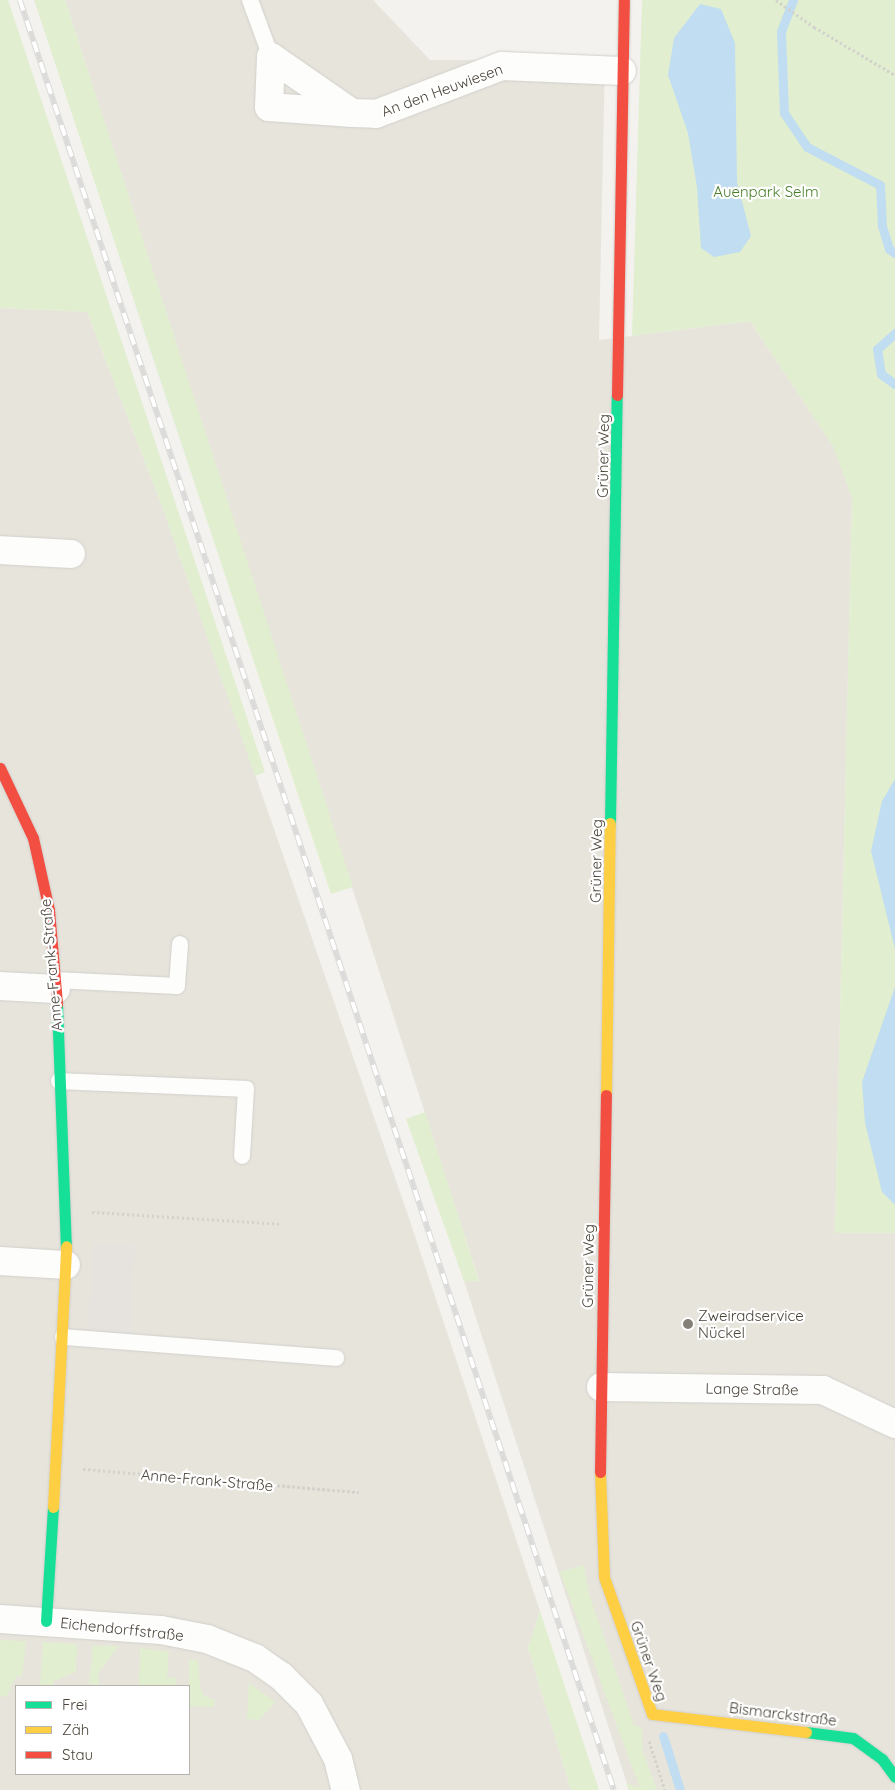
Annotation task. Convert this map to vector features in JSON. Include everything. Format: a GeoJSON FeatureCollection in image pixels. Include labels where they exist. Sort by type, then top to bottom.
{"type":"FeatureCollection","features":[{"type":"Feature","properties":{"kind":"street","name":"Grüner Weg"},"geometry":{"type":"LineString","coordinates":[[624,0],[600,1532],[604,1577],[652,1714]]}},
{"type":"Feature","properties":{"kind":"street","name":"An den Heuwiesen"},"geometry":{"type":"LineString","coordinates":[[271,58],[352,112]]}},
{"type":"Feature","properties":{"kind":"street","name":"An den Heuwiesen"},"geometry":{"type":"LineString","coordinates":[[271,58],[269,107],[376,114],[502,66],[622,71]]}},
{"type":"Feature","properties":{"kind":"street"},"geometry":{"type":"LineString","coordinates":[[0,550],[71,554]]}},
{"type":"Feature","properties":{"kind":"street","name":"Anne-Frank-Straße"},"geometry":{"type":"LineString","coordinates":[[0,768],[33,838],[49,910],[55,984],[66,1265],[46,1621]]}},
{"type":"Feature","properties":{"kind":"street"},"geometry":{"type":"LineString","coordinates":[[0,986],[55,984]]}},
{"type":"Feature","properties":{"kind":"street"},"geometry":{"type":"LineString","coordinates":[[0,1261],[66,1265]]}},
{"type":"Feature","properties":{"kind":"street","name":"Lange Straße"},"geometry":{"type":"LineString","coordinates":[[601,1387],[823,1390],[895,1424]]}},
{"type":"Feature","properties":{"kind":"street","name":"Eichendorffstraße"},"geometry":{"type":"LineString","coordinates":[[0,1619],[161,1630],[207,1639],[255,1658],[281,1676],[308,1704],[338,1759],[346,1790]]}},
{"type":"Feature","properties":{"kind":"street","name":"Bismarckstraße"},"geometry":{"type":"LineString","coordinates":[[652,1714],[853,1738],[882,1760],[895,1777]]}},
{"type":"Feature","properties":{"kind":"lane","name":"An den Heuwiesen"},"geometry":{"type":"LineString","coordinates":[[250,0],[271,58]]}},
{"type":"Feature","properties":{"kind":"lane"},"geometry":{"type":"LineString","coordinates":[[55,984],[177,986],[180,944]]}},
{"type":"Feature","properties":{"kind":"lane"},"geometry":{"type":"LineString","coordinates":[[59,1081],[246,1089],[242,1156]]}},
{"type":"Feature","properties":{"kind":"lane"},"geometry":{"type":"LineString","coordinates":[[63,1337],[336,1358]]}},
{"type":"Feature","properties":{"kind":"path"},"geometry":{"type":"LineString","coordinates":[[776,0],[814,27],[895,74]]}},
{"type":"Feature","properties":{"kind":"path"},"geometry":{"type":"LineString","coordinates":[[64,1210],[281,1224]]}},
{"type":"Feature","properties":{"kind":"path","name":"Anne-Frank-Straße"},"geometry":{"type":"LineString","coordinates":[[55,1467],[359,1492]]}},
{"type":"Feature","properties":{"kind":"path"},"geometry":{"type":"LineString","coordinates":[[652,1714],[649,1742],[665,1790]]}},
{"type":"Feature","properties":{"kind":"shaded area"},"geometry":{"type":"Polygon","coordinates":[[[65,0],[373,0],[430,60],[605,60],[599,340],[750,321],[834,446],[852,498],[835,1233],[895,1233],[895,1790],[629,1790],[464,1281],[479,1280],[65,0]]]}},
{"type":"Feature","properties":{"kind":"shaded area"},"geometry":{"type":"Polygon","coordinates":[[[0,308],[87,312],[162,506],[409,1218],[540,1611],[528,1648],[571,1790],[0,1790],[0,308]]]}},
{"type":"Feature","properties":{"kind":"shaded area"},"geometry":{"type":"Polygon","coordinates":[[[93,1243],[135,1245],[130,1337],[88,1335],[93,1243]]]}},
{"type":"Feature","properties":{"kind":"green space"},"geometry":{"type":"Polygon","coordinates":[[[0,0],[8,0],[265,772],[255,776],[162,506],[87,312],[0,308],[0,0]]]}},
{"type":"Feature","properties":{"kind":"green space"},"geometry":{"type":"Polygon","coordinates":[[[34,0],[65,0],[353,887],[331,894],[34,0]]]}},
{"type":"Feature","properties":{"kind":"green space","name":"Auenpark Selm"},"geometry":{"type":"Polygon","coordinates":[[[642,0],[895,0],[895,1233],[835,1233],[852,498],[833,446],[750,321],[632,336],[642,0]]]}},
{"type":"Feature","properties":{"kind":"green space"},"geometry":{"type":"Polygon","coordinates":[[[425,1112],[479,1281],[464,1281],[406,1119],[425,1112]]]}},
{"type":"Feature","properties":{"kind":"green space"},"geometry":{"type":"Polygon","coordinates":[[[584,1565],[588,1591],[634,1725],[642,1728],[642,1749],[657,1790],[629,1790],[626,1783],[640,1788],[560,1572],[584,1565]]]}},
{"type":"Feature","properties":{"kind":"green space"},"geometry":{"type":"Polygon","coordinates":[[[540,1611],[599,1790],[571,1790],[528,1648],[540,1611]]]}},
{"type":"Feature","properties":{"kind":"green space"},"geometry":{"type":"Polygon","coordinates":[[[0,1640],[26,1641],[22,1676],[16,1677],[6,1697],[0,1696],[0,1640]]]}},
{"type":"Feature","properties":{"kind":"green space"},"geometry":{"type":"Polygon","coordinates":[[[43,1642],[77,1644],[76,1672],[54,1681],[53,1685],[40,1685],[43,1642]]]}},
{"type":"Feature","properties":{"kind":"green space"},"geometry":{"type":"Polygon","coordinates":[[[93,1646],[119,1646],[98,1673],[99,1685],[89,1684],[93,1646]]]}},
{"type":"Feature","properties":{"kind":"green space"},"geometry":{"type":"Polygon","coordinates":[[[140,1648],[169,1652],[167,1677],[176,1678],[175,1685],[139,1685],[140,1648]]]}},
{"type":"Feature","properties":{"kind":"green space"},"geometry":{"type":"Polygon","coordinates":[[[189,1659],[198,1660],[200,1687],[204,1696],[215,1700],[214,1707],[190,1706],[189,1659]]]}},
{"type":"Feature","properties":{"kind":"green space"},"geometry":{"type":"Polygon","coordinates":[[[249,1683],[275,1702],[259,1720],[247,1719],[249,1683]]]}},
{"type":"Feature","properties":{"kind":"water"},"geometry":{"type":"Polygon","coordinates":[[[700,4],[721,9],[735,43],[737,182],[751,236],[740,252],[714,257],[701,248],[697,187],[688,133],[668,75],[674,38],[700,4]]]}},
{"type":"Feature","properties":{"kind":"water"},"geometry":{"type":"Polygon","coordinates":[[[895,779],[895,949],[871,851],[882,801],[895,779]]]}},
{"type":"Feature","properties":{"kind":"water"},"geometry":{"type":"Polygon","coordinates":[[[895,987],[895,1205],[882,1192],[865,1123],[862,1082],[895,987]]]}},
{"type":"Feature","properties":{"kind":"waterway"},"geometry":{"type":"LineString","coordinates":[[793,0],[781,32],[784,113],[807,147],[880,185],[882,226],[889,249],[895,253]]}},
{"type":"Feature","properties":{"kind":"waterway"},"geometry":{"type":"LineString","coordinates":[[895,333],[877,349],[881,374],[895,384]]}},
{"type":"Feature","properties":{"kind":"waterway"},"geometry":{"type":"LineString","coordinates":[[663,1736],[680,1790]]}},
{"type":"Feature","properties":{"kind":"railway"},"geometry":{"type":"LineString","coordinates":[[20,0],[614,1790]]}},
{"type":"Feature","properties":{"kind":"traffic: fast"},"geometry":{"type":"LineString","coordinates":[[610,823],[617,395]]}},
{"type":"Feature","properties":{"kind":"traffic: fast"},"geometry":{"type":"LineString","coordinates":[[57,1004],[66,1246]]}},
{"type":"Feature","properties":{"kind":"traffic: fast"},"geometry":{"type":"LineString","coordinates":[[46,1621],[53,1507]]}},
{"type":"Feature","properties":{"kind":"traffic: fast"},"geometry":{"type":"LineString","coordinates":[[806,1732],[853,1738],[882,1759],[895,1777]]}},
{"type":"Feature","properties":{"kind":"traffic: slow"},"geometry":{"type":"LineString","coordinates":[[606,1095],[610,823]]}},
{"type":"Feature","properties":{"kind":"traffic: slow"},"geometry":{"type":"LineString","coordinates":[[53,1507],[66,1246]]}},
{"type":"Feature","properties":{"kind":"traffic: slow"},"geometry":{"type":"LineString","coordinates":[[600,1472],[604,1577],[652,1714],[806,1732]]}},
{"type":"Feature","properties":{"kind":"traffic: jam"},"geometry":{"type":"LineString","coordinates":[[617,395],[624,0]]}},
{"type":"Feature","properties":{"kind":"traffic: jam"},"geometry":{"type":"LineString","coordinates":[[0,768],[33,838],[49,910],[57,1004]]}},
{"type":"Feature","properties":{"kind":"traffic: jam"},"geometry":{"type":"LineString","coordinates":[[600,1472],[606,1095]]}},
{"type":"Feature","properties":{"kind":"place","name":"Zweiradservice Nückel"},"geometry":{"type":"Point","coordinates":[688,1324]}}]}
